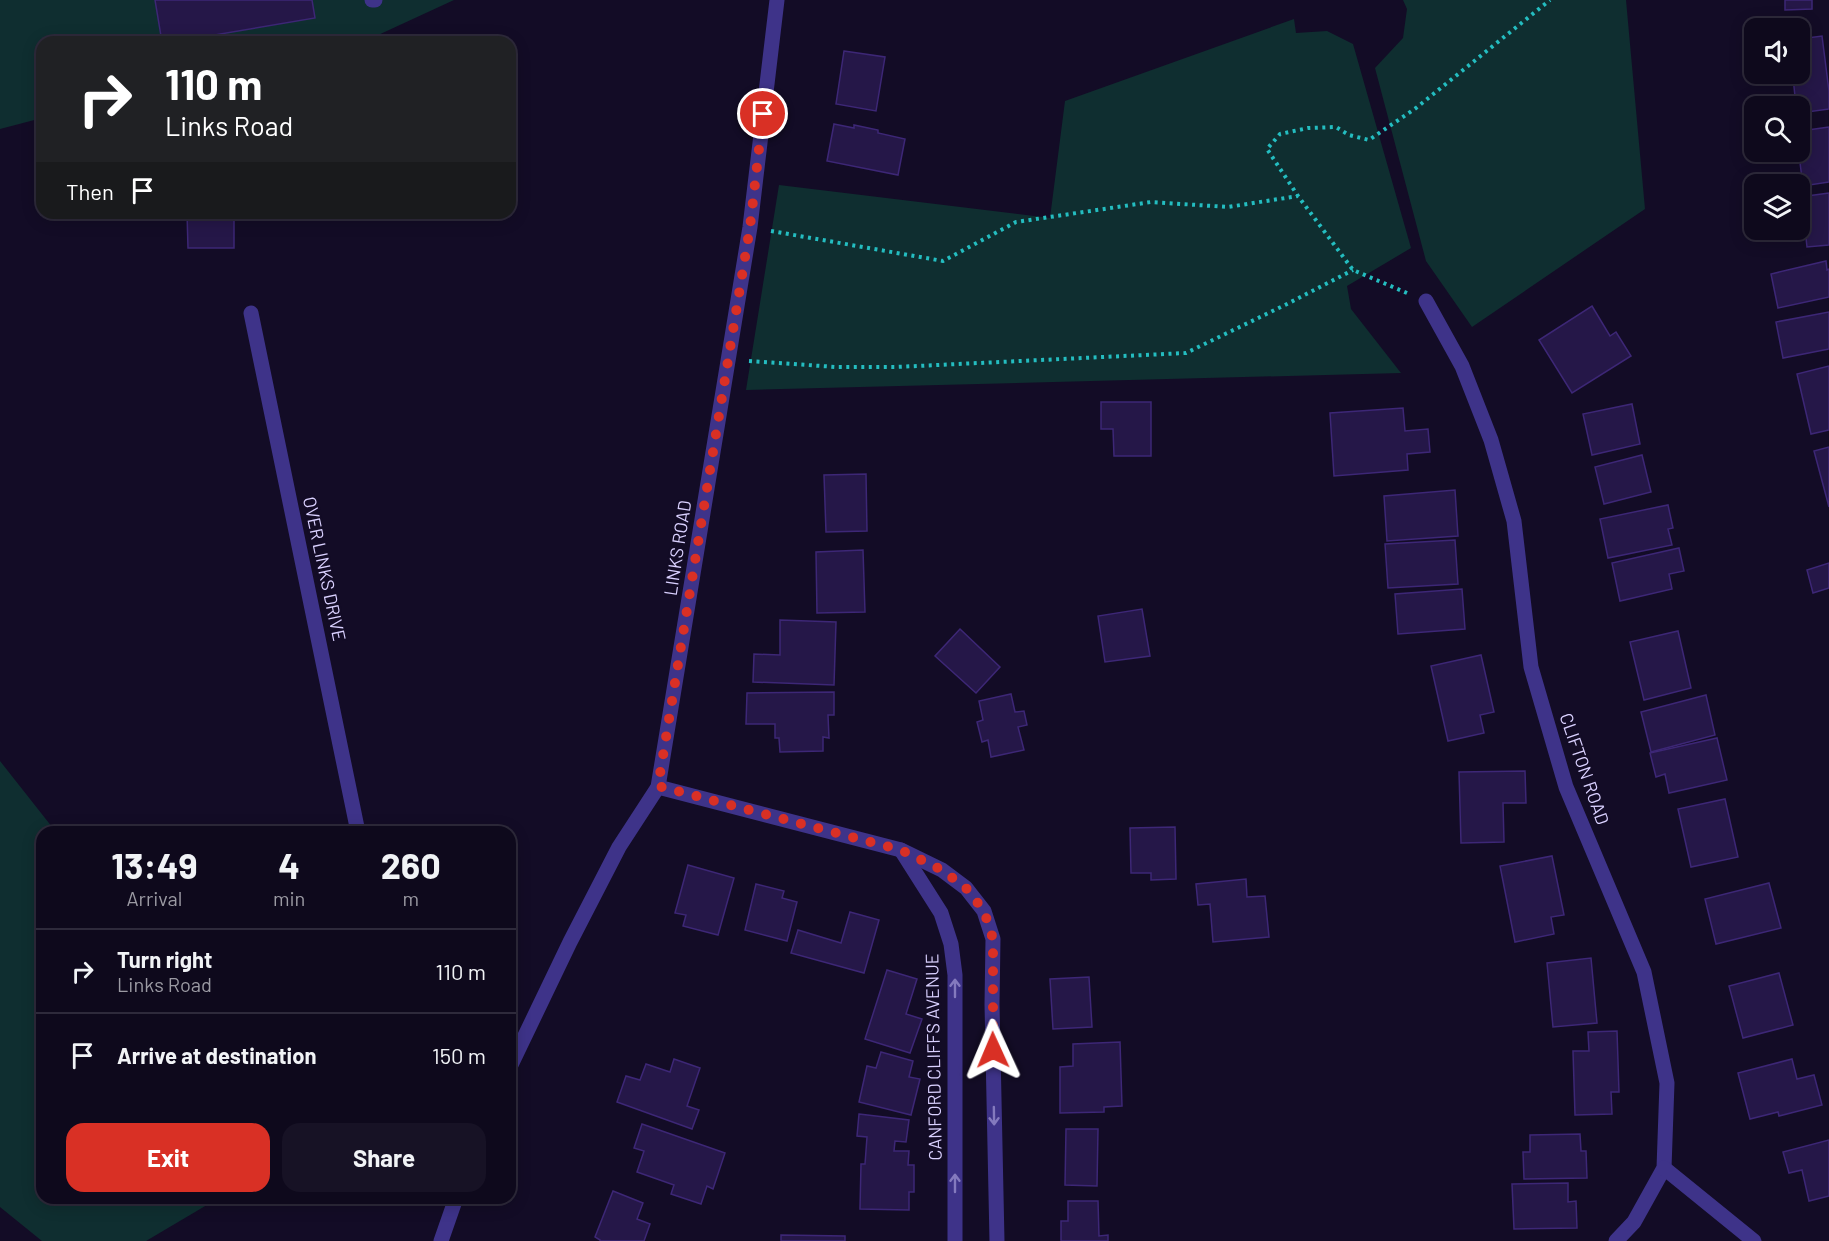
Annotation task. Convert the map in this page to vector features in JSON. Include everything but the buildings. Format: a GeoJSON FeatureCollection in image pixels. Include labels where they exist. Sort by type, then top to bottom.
{"type":"FeatureCollection","features":[{"type":"Feature","properties":{"kind":"street","name":"LINKS ROAD"},"geometry":{"type":"LineString","coordinates":[[516,1054],[613,858],[658,786],[750,227],[777,0]]}},
{"type":"Feature","properties":{"kind":"street","name":"CLIFTON ROAD"},"geometry":{"type":"LineString","coordinates":[[1426,301],[1462,366],[1491,440],[1514,521],[1531,667],[1566,787],[1644,972],[1667,1083],[1664,1168],[1634,1222],[1616,1241]]}},
{"type":"Feature","properties":{"kind":"street","name":"OVER LINKS DRIVE"},"geometry":{"type":"LineString","coordinates":[[251,313],[357,826]]}},
{"type":"Feature","properties":{"kind":"street"},"geometry":{"type":"LineString","coordinates":[[658,786],[901,850],[942,870],[966,888],[984,911],[993,939],[992,1004],[997,1241]]}},
{"type":"Feature","properties":{"kind":"street","name":"CANFORD CLIFFS AVENUE"},"geometry":{"type":"LineString","coordinates":[[901,850],[941,913],[951,944],[955,975],[955,1241]]}},
{"type":"Feature","properties":{"kind":"street"},"geometry":{"type":"LineString","coordinates":[[1664,1168],[1754,1241]]}},
{"type":"Feature","properties":{"kind":"street"},"geometry":{"type":"LineString","coordinates":[[441,1241],[454,1204]]}},
{"type":"Feature","properties":{"kind":"path"},"geometry":{"type":"LineString","coordinates":[[1426,301],[1353,270],[1298,196],[1267,149],[1280,134],[1308,128],[1336,127],[1350,135],[1369,140],[1416,108],[1550,0]]}},
{"type":"Feature","properties":{"kind":"path"},"geometry":{"type":"LineString","coordinates":[[750,227],[943,261],[1016,222],[1150,202],[1228,207],[1298,196]]}},
{"type":"Feature","properties":{"kind":"path"},"geometry":{"type":"LineString","coordinates":[[728,360],[836,368],[896,367],[1186,352],[1353,270]]}},
{"type":"Feature","properties":{"kind":"green space"},"geometry":{"type":"Polygon","coordinates":[[[0,0],[454,0],[376,36],[36,36],[36,120],[0,129],[0,0]]]}},
{"type":"Feature","properties":{"kind":"green space"},"geometry":{"type":"Polygon","coordinates":[[[1403,0],[1626,0],[1645,209],[1472,327],[1426,261],[1375,68],[1403,38],[1407,9],[1403,0]]]}},
{"type":"Feature","properties":{"kind":"green space"},"geometry":{"type":"Polygon","coordinates":[[[1294,19],[1296,33],[1327,31],[1353,44],[1411,248],[1347,286],[1351,309],[1401,373],[746,390],[779,185],[1050,218],[1065,101],[1294,19]]]}},
{"type":"Feature","properties":{"kind":"green space"},"geometry":{"type":"Polygon","coordinates":[[[0,761],[51,826],[36,826],[36,1204],[209,1204],[146,1241],[42,1241],[0,1207],[0,761]]]}},
{"type":"Feature","properties":{"kind":"route"},"geometry":{"type":"LineString","coordinates":[[763,114],[750,227],[658,786],[901,850],[942,870],[966,888],[984,911],[993,939],[993,1050]]}}]}
